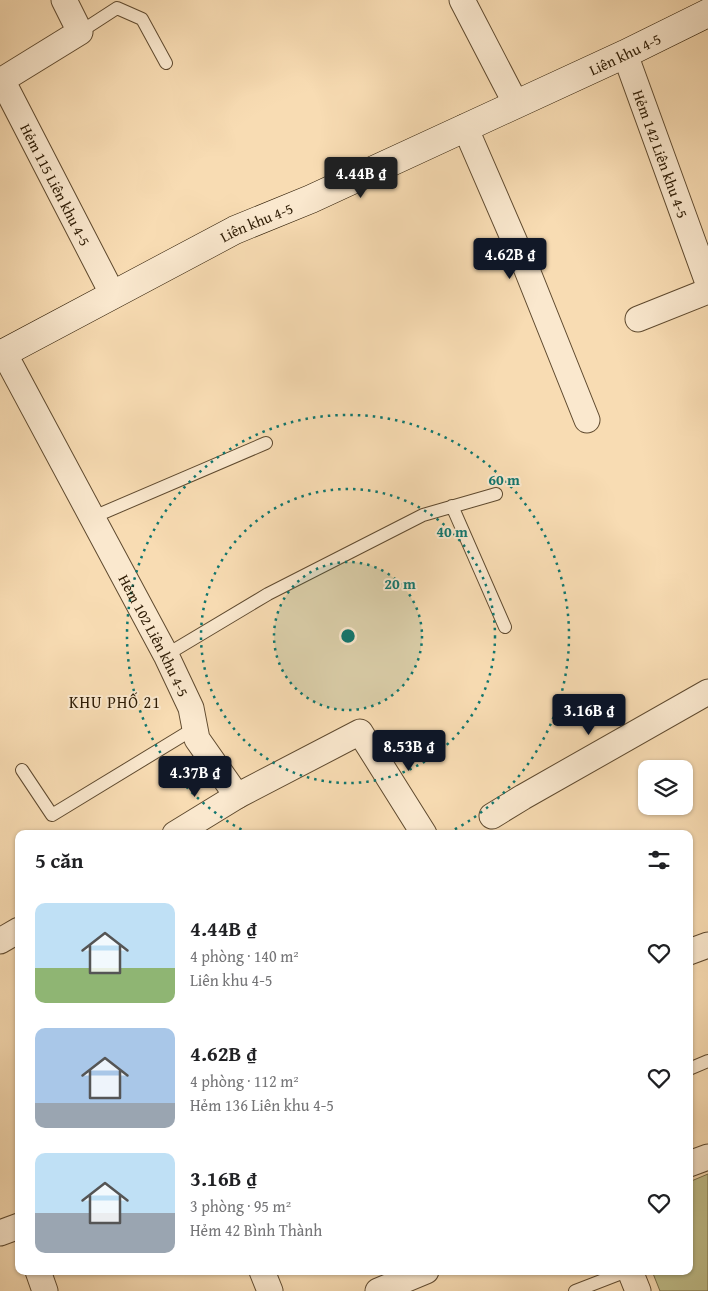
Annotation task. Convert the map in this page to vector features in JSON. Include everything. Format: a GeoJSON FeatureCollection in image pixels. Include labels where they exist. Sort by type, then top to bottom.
{"type":"FeatureCollection","features":[{"type":"Feature","properties":{"kind":"street"},"geometry":{"type":"LineString","coordinates":[[64,0],[80,32]]}},
{"type":"Feature","properties":{"kind":"street"},"geometry":{"type":"LineString","coordinates":[[462,0],[516,104]]}},
{"type":"Feature","properties":{"kind":"street"},"geometry":{"type":"LineString","coordinates":[[701,0],[708,11]]}},
{"type":"Feature","properties":{"kind":"street","name":"Liên khu 4-5"},"geometry":{"type":"LineString","coordinates":[[2,354],[235,230],[311,199],[625,54],[708,11]]}},
{"type":"Feature","properties":{"kind":"street","name":"Hẻm 115 Liên khu 4-5"},"geometry":{"type":"LineString","coordinates":[[80,32],[1,80],[113,296]]}},
{"type":"Feature","properties":{"kind":"street","name":"Hẻm 142 Liên khu 4-5"},"geometry":{"type":"LineString","coordinates":[[625,54],[708,283]]}},
{"type":"Feature","properties":{"kind":"street"},"geometry":{"type":"LineString","coordinates":[[465,127],[527,270],[588,420]]}},
{"type":"Feature","properties":{"kind":"street"},"geometry":{"type":"LineString","coordinates":[[638,319],[708,292]]}},
{"type":"Feature","properties":{"kind":"street","name":"Hẻm 102 Liên khu 4-5"},"geometry":{"type":"LineString","coordinates":[[2,354],[166,655],[191,708],[197,739],[237,796]]}},
{"type":"Feature","properties":{"kind":"street"},"geometry":{"type":"LineString","coordinates":[[492,816],[708,692]]}},
{"type":"Feature","properties":{"kind":"street"},"geometry":{"type":"LineString","coordinates":[[182,830],[237,796],[360,732],[421,830]]}},
{"type":"Feature","properties":{"kind":"street"},"geometry":{"type":"LineString","coordinates":[[0,942],[15,933]]}},
{"type":"Feature","properties":{"kind":"street"},"geometry":{"type":"LineString","coordinates":[[693,951],[708,945]]}},
{"type":"Feature","properties":{"kind":"street"},"geometry":{"type":"LineString","coordinates":[[693,1163],[708,1157]]}},
{"type":"Feature","properties":{"kind":"street"},"geometry":{"type":"LineString","coordinates":[[0,1233],[15,1227]]}},
{"type":"Feature","properties":{"kind":"street"},"geometry":{"type":"LineString","coordinates":[[39,1275],[45,1291]]}},
{"type":"Feature","properties":{"kind":"street"},"geometry":{"type":"LineString","coordinates":[[264,1275],[270,1291]]}},
{"type":"Feature","properties":{"kind":"street"},"geometry":{"type":"LineString","coordinates":[[378,1291],[416,1275]]}},
{"type":"Feature","properties":{"kind":"street"},"geometry":{"type":"LineString","coordinates":[[631,1275],[638,1291]]}},
{"type":"Feature","properties":{"kind":"lane"},"geometry":{"type":"LineString","coordinates":[[80,32],[118,8],[142,19],[166,63]]}},
{"type":"Feature","properties":{"kind":"lane"},"geometry":{"type":"LineString","coordinates":[[92,518],[266,443]]}},
{"type":"Feature","properties":{"kind":"lane"},"geometry":{"type":"LineString","coordinates":[[166,655],[268,594],[423,515],[496,494]]}},
{"type":"Feature","properties":{"kind":"lane"},"geometry":{"type":"LineString","coordinates":[[452,506],[505,627]]}},
{"type":"Feature","properties":{"kind":"lane"},"geometry":{"type":"LineString","coordinates":[[22,770],[52,815],[195,728]]}},
{"type":"Feature","properties":{"kind":"lane"},"geometry":{"type":"LineString","coordinates":[[693,1067],[708,1061]]}},
{"type":"Feature","properties":{"kind":"lane"},"geometry":{"type":"LineString","coordinates":[[576,1291],[618,1275]]}},
{"type":"Feature","properties":{"kind":"shaded area"},"geometry":{"type":"Polygon","coordinates":[[[708,1174],[708,1291],[660,1291],[654,1275],[693,1275],[693,1180],[708,1174]]]}},
{"type":"Feature","properties":{"kind":"district","name":"KHU PHỐ 21"},"geometry":{"type":"Point","coordinates":[115,702]}}]}
